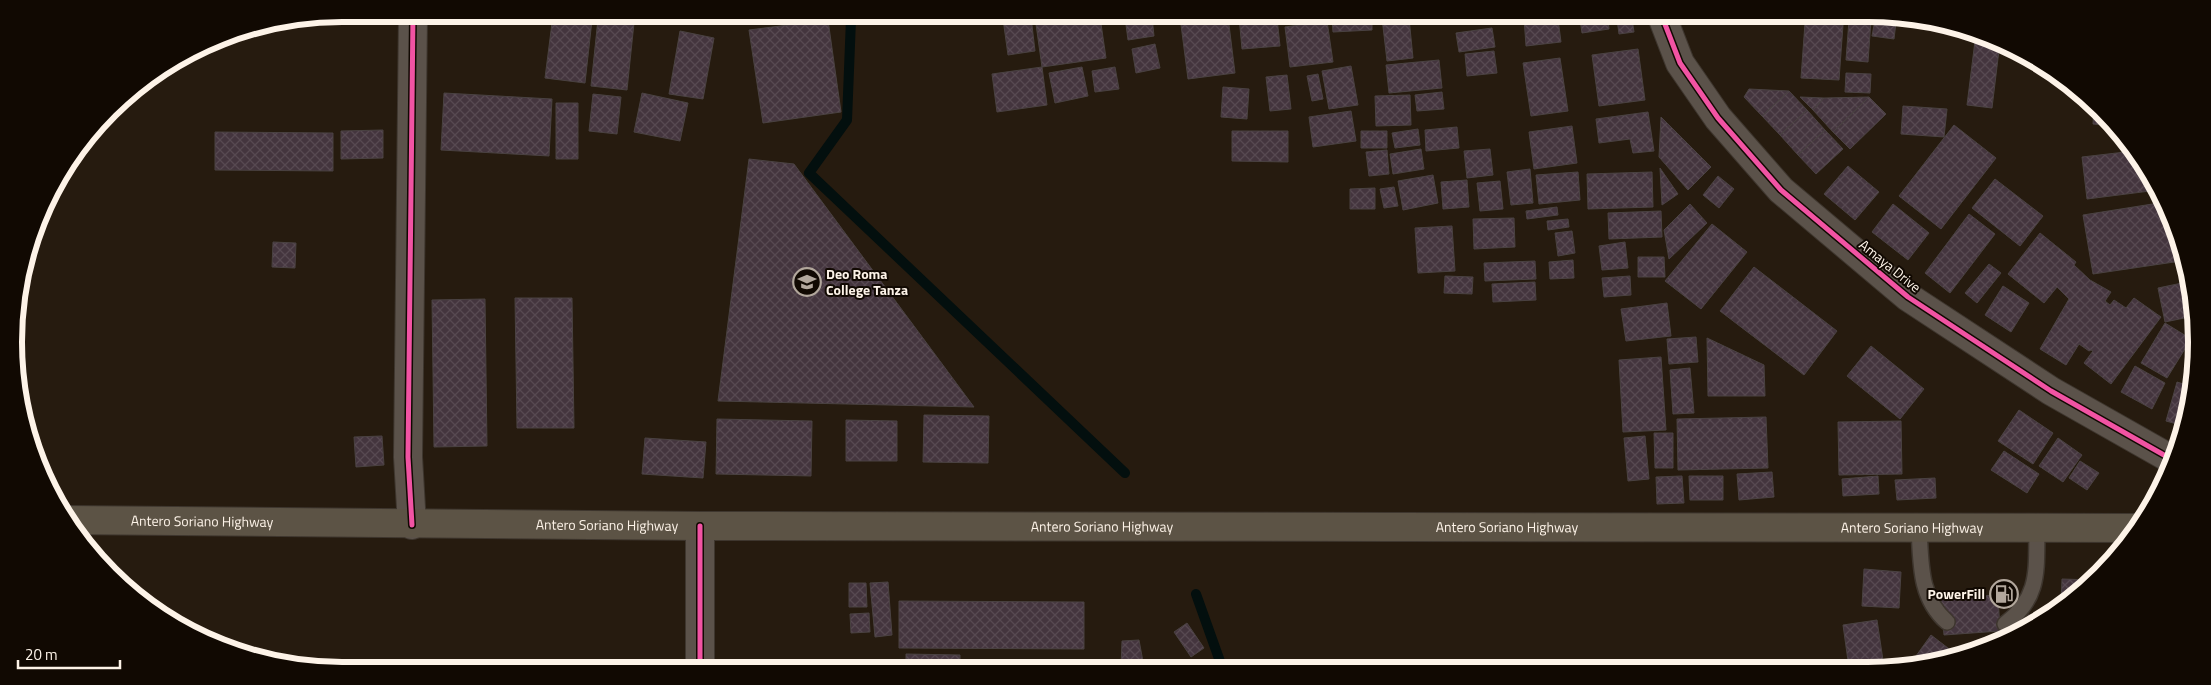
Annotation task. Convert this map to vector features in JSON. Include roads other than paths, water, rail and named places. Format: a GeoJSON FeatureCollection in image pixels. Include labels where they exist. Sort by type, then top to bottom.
{"type":"FeatureCollection","features":[{"type":"Feature","properties":{"kind":"main road","name":"Antero Soriano Highway"},"geometry":{"type":"LineString","coordinates":[[76,520],[412,525],[2129,528]]}},
{"type":"Feature","properties":{"kind":"street"},"geometry":{"type":"LineString","coordinates":[[412,525],[408,458],[413,22]]}},
{"type":"Feature","properties":{"kind":"street","name":"Amaya Drive"},"geometry":{"type":"LineString","coordinates":[[1664,22],[1680,64],[1718,118],[1781,190],[1908,297],[2050,391],[2167,457]]}},
{"type":"Feature","properties":{"kind":"street"},"geometry":{"type":"LineString","coordinates":[[700,526],[700,662]]}},
{"type":"Feature","properties":{"kind":"lane"},"geometry":{"type":"LineString","coordinates":[[1919,528],[1922,578],[1937,613],[1947,622]]}},
{"type":"Feature","properties":{"kind":"lane"},"geometry":{"type":"LineString","coordinates":[[2005,624],[2020,613],[2036,582],[2037,528]]}},
{"type":"Feature","properties":{"kind":"waterway"},"geometry":{"type":"LineString","coordinates":[[851,22],[847,120],[809,173],[1125,473]]}},
{"type":"Feature","properties":{"kind":"waterway"},"geometry":{"type":"LineString","coordinates":[[1196,594],[1220,662]]}},
{"type":"Feature","properties":{"kind":"place","name":"Deo Roma College Tanza"},"geometry":{"type":"Point","coordinates":[807,282]}},
{"type":"Feature","properties":{"kind":"place","name":"PowerFill"},"geometry":{"type":"Point","coordinates":[2004,594]}}]}
